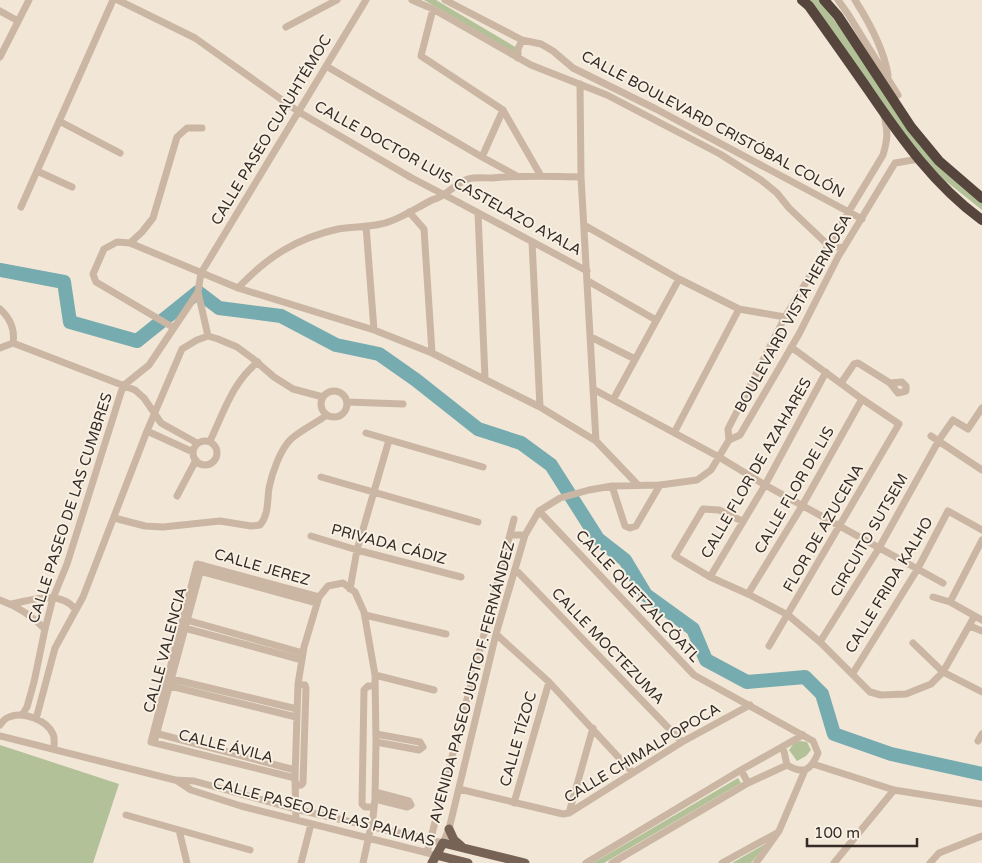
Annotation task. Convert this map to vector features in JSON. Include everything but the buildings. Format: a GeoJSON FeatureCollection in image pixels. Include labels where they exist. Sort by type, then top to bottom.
{"type":"FeatureCollection","features":[{"type":"Feature","properties":{"kind":"highway"},"geometry":{"type":"LineString","coordinates":[[802,0],[810,6],[882,110],[919,159],[982,220]]}},
{"type":"Feature","properties":{"kind":"highway"},"geometry":{"type":"LineString","coordinates":[[824,0],[838,16],[911,127],[939,161],[982,198]]}},
{"type":"Feature","properties":{"kind":"highway"},"geometry":{"type":"LineString","coordinates":[[898,95],[911,127]]}},
{"type":"Feature","properties":{"kind":"main road"},"geometry":{"type":"LineString","coordinates":[[449,829],[454,840],[464,848]]}},
{"type":"Feature","properties":{"kind":"main road","name":"CALLE PASEO DE LAS PALMAS"},"geometry":{"type":"LineString","coordinates":[[443,843],[525,863]]}},
{"type":"Feature","properties":{"kind":"main road","name":"AVENIDA PASEO JUSTO F. FERNÁNDEZ"},"geometry":{"type":"LineString","coordinates":[[431,857],[443,843]]}},
{"type":"Feature","properties":{"kind":"main road","name":"CALLE PASEO DE LAS PALMAS"},"geometry":{"type":"LineString","coordinates":[[431,857],[468,863]]}},
{"type":"Feature","properties":{"kind":"street"},"geometry":{"type":"LineString","coordinates":[[0,57],[29,0]]}},
{"type":"Feature","properties":{"kind":"street"},"geometry":{"type":"LineString","coordinates":[[21,206],[113,0]]}},
{"type":"Feature","properties":{"kind":"street","name":"CALLE DOCTOR LUIS CASTELAZO AYALA"},"geometry":{"type":"LineString","coordinates":[[118,0],[195,38],[299,112],[410,177],[587,271]]}},
{"type":"Feature","properties":{"kind":"street"},"geometry":{"type":"LineString","coordinates":[[286,27],[337,0]]}},
{"type":"Feature","properties":{"kind":"street","name":"CALLE PASEO CUAUHTÉMOC"},"geometry":{"type":"LineString","coordinates":[[201,273],[366,0]]}},
{"type":"Feature","properties":{"kind":"street","name":"CALLE BOULEVARD CRISTÓBAL COLÓN"},"geometry":{"type":"LineString","coordinates":[[412,0],[433,9],[544,72],[557,75],[607,95],[720,154],[778,193],[789,208],[828,245]]}},
{"type":"Feature","properties":{"kind":"street","name":"CALLE BOULEVARD CRISTÓBAL COLÓN"},"geometry":{"type":"LineString","coordinates":[[445,0],[522,40],[541,44],[574,68],[665,113],[862,219]]}},
{"type":"Feature","properties":{"kind":"street"},"geometry":{"type":"LineString","coordinates":[[838,0],[898,95]]}},
{"type":"Feature","properties":{"kind":"street"},"geometry":{"type":"LineString","coordinates":[[855,0],[868,22],[886,62],[888,81]]}},
{"type":"Feature","properties":{"kind":"street"},"geometry":{"type":"LineString","coordinates":[[433,9],[421,52],[422,56],[503,110],[541,176]]}},
{"type":"Feature","properties":{"kind":"street"},"geometry":{"type":"LineString","coordinates":[[0,11],[18,21]]}},
{"type":"Feature","properties":{"kind":"street"},"geometry":{"type":"LineString","coordinates":[[518,58],[518,49],[522,40]]}},
{"type":"Feature","properties":{"kind":"street"},"geometry":{"type":"LineString","coordinates":[[326,66],[517,176]]}},
{"type":"Feature","properties":{"kind":"street"},"geometry":{"type":"LineString","coordinates":[[557,75],[566,74],[574,68]]}},
{"type":"Feature","properties":{"kind":"street"},"geometry":{"type":"LineString","coordinates":[[580,84],[581,177],[596,441]]}},
{"type":"Feature","properties":{"kind":"street"},"geometry":{"type":"LineString","coordinates":[[482,157],[503,110]]}},
{"type":"Feature","properties":{"kind":"street","name":"BOULEVARD VISTA HERMOSA"},"geometry":{"type":"LineString","coordinates":[[729,440],[728,429],[786,318],[883,155],[888,132],[882,110]]}},
{"type":"Feature","properties":{"kind":"street"},"geometry":{"type":"LineString","coordinates":[[59,121],[120,153]]}},
{"type":"Feature","properties":{"kind":"street"},"geometry":{"type":"LineString","coordinates":[[130,243],[153,218],[177,137],[187,128],[202,128]]}},
{"type":"Feature","properties":{"kind":"street","name":"BOULEVARD VISTA HERMOSA"},"geometry":{"type":"LineString","coordinates":[[638,485],[660,485],[697,480],[711,470],[729,440],[740,435],[791,347],[843,248],[895,163],[919,159]]}},
{"type":"Feature","properties":{"kind":"street"},"geometry":{"type":"LineString","coordinates":[[37,171],[72,187]]}},
{"type":"Feature","properties":{"kind":"street"},"geometry":{"type":"LineString","coordinates":[[238,288],[270,258],[288,246],[309,237],[338,229],[390,222],[438,199],[451,191],[456,185],[469,179],[517,176],[581,177]]}},
{"type":"Feature","properties":{"kind":"street"},"geometry":{"type":"LineString","coordinates":[[409,212],[424,229],[432,353]]}},
{"type":"Feature","properties":{"kind":"street"},"geometry":{"type":"LineString","coordinates":[[478,213],[485,378]]}},
{"type":"Feature","properties":{"kind":"street"},"geometry":{"type":"LineString","coordinates":[[584,225],[679,279],[739,309],[786,318]]}},
{"type":"Feature","properties":{"kind":"street"},"geometry":{"type":"LineString","coordinates":[[366,226],[374,330]]}},
{"type":"Feature","properties":{"kind":"street"},"geometry":{"type":"LineString","coordinates":[[174,328],[96,282],[94,274],[104,248],[117,242],[130,243],[238,288],[374,330],[432,353],[540,406],[596,441],[638,485]]}},
{"type":"Feature","properties":{"kind":"street"},"geometry":{"type":"LineString","coordinates":[[532,242],[540,406]]}},
{"type":"Feature","properties":{"kind":"street"},"geometry":{"type":"LineString","coordinates":[[828,245],[843,248]]}},
{"type":"Feature","properties":{"kind":"street","name":"CALLE PASEO DE LAS CUMBRES"},"geometry":{"type":"LineString","coordinates":[[22,716],[34,682],[53,598],[67,564],[123,386],[149,365],[198,292],[201,273]]}},
{"type":"Feature","properties":{"kind":"street"},"geometry":{"type":"LineString","coordinates":[[613,400],[679,279]]}},
{"type":"Feature","properties":{"kind":"street"},"geometry":{"type":"LineString","coordinates":[[588,281],[656,320]]}},
{"type":"Feature","properties":{"kind":"street"},"geometry":{"type":"LineString","coordinates":[[198,292],[208,336],[236,346],[258,362],[274,377],[294,389],[323,398]]}},
{"type":"Feature","properties":{"kind":"street"},"geometry":{"type":"LineString","coordinates":[[0,309],[6,314],[14,333],[13,343]]}},
{"type":"Feature","properties":{"kind":"street"},"geometry":{"type":"LineString","coordinates":[[674,433],[739,309]]}},
{"type":"Feature","properties":{"kind":"street","name":"CALLE PASEO DE LAS CUMBRES"},"geometry":{"type":"LineString","coordinates":[[36,719],[55,648],[83,597],[182,349],[208,336]]}},
{"type":"Feature","properties":{"kind":"street"},"geometry":{"type":"LineString","coordinates":[[590,337],[635,359]]}},
{"type":"Feature","properties":{"kind":"street"},"geometry":{"type":"LineString","coordinates":[[0,348],[13,343],[135,390],[161,423],[197,444]]}},
{"type":"Feature","properties":{"kind":"street"},"geometry":{"type":"LineString","coordinates":[[791,347],[862,399]]}},
{"type":"Feature","properties":{"kind":"street"},"geometry":{"type":"LineString","coordinates":[[210,441],[240,379],[258,362]]}},
{"type":"Feature","properties":{"kind":"street"},"geometry":{"type":"LineString","coordinates":[[841,383],[854,364],[858,362],[890,383]]}},
{"type":"Feature","properties":{"kind":"street","name":"CALLE FLOR DE AZAHARES"},"geometry":{"type":"LineString","coordinates":[[710,577],[764,485],[826,372]]}},
{"type":"Feature","properties":{"kind":"street"},"geometry":{"type":"LineString","coordinates":[[593,389],[719,457],[764,485],[943,583]]}},
{"type":"Feature","properties":{"kind":"street"},"geometry":{"type":"LineString","coordinates":[[114,518],[145,526],[220,521],[252,526],[260,525],[266,518],[273,474],[285,447],[292,439],[327,416],[335,417],[343,414],[346,410],[347,402],[342,394],[334,391],[323,398],[321,401],[322,409],[327,416]]}},
{"type":"Feature","properties":{"kind":"street","name":"FLOR DE AZUCENA"},"geometry":{"type":"LineString","coordinates":[[769,646],[899,424],[862,399]]}},
{"type":"Feature","properties":{"kind":"street","name":"CALLE FLOR DE LIS"},"geometry":{"type":"LineString","coordinates":[[748,594],[802,506],[862,399]]}},
{"type":"Feature","properties":{"kind":"street"},"geometry":{"type":"LineString","coordinates":[[347,402],[403,404]]}},
{"type":"Feature","properties":{"kind":"street","name":"CIRCUITO SUTSEM"},"geometry":{"type":"LineString","coordinates":[[820,642],[879,548],[939,440],[953,420],[968,429],[982,408]]}},
{"type":"Feature","properties":{"kind":"street"},"geometry":{"type":"LineString","coordinates":[[148,431],[193,452],[196,460],[203,465],[208,465],[217,456],[217,448],[210,441],[203,440],[197,444],[193,452]]}},
{"type":"Feature","properties":{"kind":"street"},"geometry":{"type":"LineString","coordinates":[[366,433],[483,467]]}},
{"type":"Feature","properties":{"kind":"street"},"geometry":{"type":"LineString","coordinates":[[931,436],[982,470]]}},
{"type":"Feature","properties":{"kind":"street"},"geometry":{"type":"LineString","coordinates":[[350,589],[357,550],[389,440]]}},
{"type":"Feature","properties":{"kind":"street"},"geometry":{"type":"LineString","coordinates":[[177,496],[196,460]]}},
{"type":"Feature","properties":{"kind":"street"},"geometry":{"type":"LineString","coordinates":[[321,477],[478,522]]}},
{"type":"Feature","properties":{"kind":"street","name":"AVENIDA PASEO JUSTO F. FERNÁNDEZ"},"geometry":{"type":"LineString","coordinates":[[443,843],[449,829],[496,634],[525,535],[539,511],[560,498],[612,486],[638,485]]}},
{"type":"Feature","properties":{"kind":"street"},"geometry":{"type":"LineString","coordinates":[[612,486],[625,526],[630,528],[636,526],[660,485]]}},
{"type":"Feature","properties":{"kind":"street"},"geometry":{"type":"LineString","coordinates":[[742,521],[719,510],[703,509],[675,556],[710,577],[788,615],[820,642],[870,692],[881,695],[906,694],[931,684],[943,672],[974,617]]}},
{"type":"Feature","properties":{"kind":"street","name":"CALLE QUETZALCÓATL"},"geometry":{"type":"LineString","coordinates":[[539,511],[694,675],[803,735]]}},
{"type":"Feature","properties":{"kind":"street","name":"CALLE FRIDA KALHO"},"geometry":{"type":"LineString","coordinates":[[853,673],[917,570],[948,511],[982,530]]}},
{"type":"Feature","properties":{"kind":"street"},"geometry":{"type":"LineString","coordinates":[[431,857],[430,840],[514,519]]}},
{"type":"Feature","properties":{"kind":"street"},"geometry":{"type":"LineString","coordinates":[[510,535],[525,535]]}},
{"type":"Feature","properties":{"kind":"street","name":"PRIVADA CÁDIZ"},"geometry":{"type":"LineString","coordinates":[[310,536],[461,577]]}},
{"type":"Feature","properties":{"kind":"street"},"geometry":{"type":"LineString","coordinates":[[950,602],[982,540]]}},
{"type":"Feature","properties":{"kind":"street","name":"CALLE JEREZ"},"geometry":{"type":"LineString","coordinates":[[199,567],[318,600]]}},
{"type":"Feature","properties":{"kind":"street","name":"CALLE VALENCIA"},"geometry":{"type":"LineString","coordinates":[[153,742],[199,567]]}},
{"type":"Feature","properties":{"kind":"street","name":"CALLE MOCTEZUMA"},"geometry":{"type":"LineString","coordinates":[[515,569],[682,742]]}},
{"type":"Feature","properties":{"kind":"street"},"geometry":{"type":"LineString","coordinates":[[296,820],[295,778],[298,684],[302,656],[318,600],[328,586],[343,583],[355,592],[365,615],[375,675],[375,795],[371,827],[363,863]]}},
{"type":"Feature","properties":{"kind":"street"},"geometry":{"type":"LineString","coordinates":[[933,597],[950,602],[982,620]]}},
{"type":"Feature","properties":{"kind":"street"},"geometry":{"type":"LineString","coordinates":[[11,604],[53,598],[66,600],[75,609]]}},
{"type":"Feature","properties":{"kind":"street"},"geometry":{"type":"LineString","coordinates":[[0,600],[11,604],[35,619],[45,629]]}},
{"type":"Feature","properties":{"kind":"street"},"geometry":{"type":"LineString","coordinates":[[365,615],[446,634]]}},
{"type":"Feature","properties":{"kind":"street"},"geometry":{"type":"LineString","coordinates":[[184,624],[302,656]]}},
{"type":"Feature","properties":{"kind":"street"},"geometry":{"type":"LineString","coordinates":[[970,626],[982,631]]}},
{"type":"Feature","properties":{"kind":"street"},"geometry":{"type":"LineString","coordinates":[[496,634],[549,682],[633,772]]}},
{"type":"Feature","properties":{"kind":"street"},"geometry":{"type":"LineString","coordinates":[[913,643],[943,672],[982,692]]}},
{"type":"Feature","properties":{"kind":"street"},"geometry":{"type":"LineString","coordinates":[[375,675],[434,690]]}},
{"type":"Feature","properties":{"kind":"street"},"geometry":{"type":"LineString","coordinates":[[34,682],[45,685]]}},
{"type":"Feature","properties":{"kind":"street"},"geometry":{"type":"LineString","coordinates":[[169,682],[297,713]]}},
{"type":"Feature","properties":{"kind":"street","name":"CALLE TÍZOC"},"geometry":{"type":"LineString","coordinates":[[514,803],[549,682]]}},
{"type":"Feature","properties":{"kind":"street"},"geometry":{"type":"LineString","coordinates":[[295,778],[301,786],[303,783],[306,688],[298,684]]}},
{"type":"Feature","properties":{"kind":"street"},"geometry":{"type":"LineString","coordinates":[[374,807],[365,807],[362,804],[364,690],[368,686],[375,686]]}},
{"type":"Feature","properties":{"kind":"street","name":"CALLE CHIMALPOPOCA"},"geometry":{"type":"LineString","coordinates":[[459,789],[563,814],[569,813],[682,742],[750,705]]}},
{"type":"Feature","properties":{"kind":"street"},"geometry":{"type":"LineString","coordinates":[[0,725],[8,717],[22,716],[36,719],[49,726],[54,736],[54,749]]}},
{"type":"Feature","properties":{"kind":"street"},"geometry":{"type":"LineString","coordinates":[[569,813],[593,728]]}},
{"type":"Feature","properties":{"kind":"street","name":"CALLE ÁVILA"},"geometry":{"type":"LineString","coordinates":[[155,733],[243,756],[295,778]]}},
{"type":"Feature","properties":{"kind":"street"},"geometry":{"type":"LineString","coordinates":[[978,741],[982,734]]}},
{"type":"Feature","properties":{"kind":"street"},"geometry":{"type":"LineString","coordinates":[[586,863],[740,770],[803,735],[814,741],[818,753],[813,764],[805,770],[779,831],[756,863]]}},
{"type":"Feature","properties":{"kind":"street","name":"CALLE PASEO DE LAS PALMAS"},"geometry":{"type":"LineString","coordinates":[[0,736],[175,780],[194,781],[295,809],[443,843]]}},
{"type":"Feature","properties":{"kind":"street"},"geometry":{"type":"LineString","coordinates":[[376,738],[420,742],[423,747],[419,750],[376,738]]}},
{"type":"Feature","properties":{"kind":"street","name":"CALLE ÁVILA"},"geometry":{"type":"LineString","coordinates":[[153,742],[295,778]]}},
{"type":"Feature","properties":{"kind":"street"},"geometry":{"type":"LineString","coordinates":[[194,753],[196,744]]}},
{"type":"Feature","properties":{"kind":"street"},"geometry":{"type":"LineString","coordinates":[[783,747],[787,765],[795,770],[805,770]]}},
{"type":"Feature","properties":{"kind":"street"},"geometry":{"type":"LineString","coordinates":[[240,764],[243,756]]}},
{"type":"Feature","properties":{"kind":"street"},"geometry":{"type":"LineString","coordinates":[[813,764],[894,790],[982,804]]}},
{"type":"Feature","properties":{"kind":"street"},"geometry":{"type":"LineString","coordinates":[[612,863],[748,783],[787,765]]}},
{"type":"Feature","properties":{"kind":"street"},"geometry":{"type":"LineString","coordinates":[[740,770],[748,783]]}},
{"type":"Feature","properties":{"kind":"street","name":"CALLE PASEO DE LAS PALMAS"},"geometry":{"type":"LineString","coordinates":[[175,780],[191,790],[431,857]]}},
{"type":"Feature","properties":{"kind":"street"},"geometry":{"type":"LineString","coordinates":[[834,863],[894,790]]}},
{"type":"Feature","properties":{"kind":"street"},"geometry":{"type":"LineString","coordinates":[[126,815],[250,850]]}},
{"type":"Feature","properties":{"kind":"street"},"geometry":{"type":"LineString","coordinates":[[302,863],[311,824]]}},
{"type":"Feature","properties":{"kind":"street"},"geometry":{"type":"LineString","coordinates":[[179,830],[188,863]]}},
{"type":"Feature","properties":{"kind":"street"},"geometry":{"type":"LineString","coordinates":[[722,863],[779,831]]}},
{"type":"Feature","properties":{"kind":"street"},"geometry":{"type":"LineString","coordinates":[[930,863],[939,853],[982,836]]}},
{"type":"Feature","properties":{"kind":"green space"},"geometry":{"type":"Polygon","coordinates":[[[424,0],[436,0],[517,48],[514,52],[424,0]]]}},
{"type":"Feature","properties":{"kind":"green space"},"geometry":{"type":"Polygon","coordinates":[[[806,0],[819,0],[848,38],[910,128],[982,200],[982,210],[922,162],[806,0]]]}},
{"type":"Feature","properties":{"kind":"green space"},"geometry":{"type":"Polygon","coordinates":[[[800,741],[807,742],[811,750],[806,756],[797,761],[789,750],[794,743],[800,741]]]}},
{"type":"Feature","properties":{"kind":"green space"},"geometry":{"type":"Polygon","coordinates":[[[0,745],[119,784],[93,863],[0,863],[0,745]]]}},
{"type":"Feature","properties":{"kind":"green space"},"geometry":{"type":"Polygon","coordinates":[[[738,778],[741,783],[604,863],[593,863],[738,778]]]}},
{"type":"Feature","properties":{"kind":"green space"},"geometry":{"type":"Polygon","coordinates":[[[767,843],[751,863],[732,863],[767,843]]]}},
{"type":"Feature","properties":{"kind":"waterway"},"geometry":{"type":"LineString","coordinates":[[0,270],[64,282],[70,322],[137,341],[198,292],[219,308],[281,316],[336,345],[379,354],[416,380],[478,429],[521,443],[551,465],[598,539],[625,560],[646,595],[693,629],[706,660],[747,682],[805,677],[822,694],[834,734],[891,754],[982,774]]}}]}
